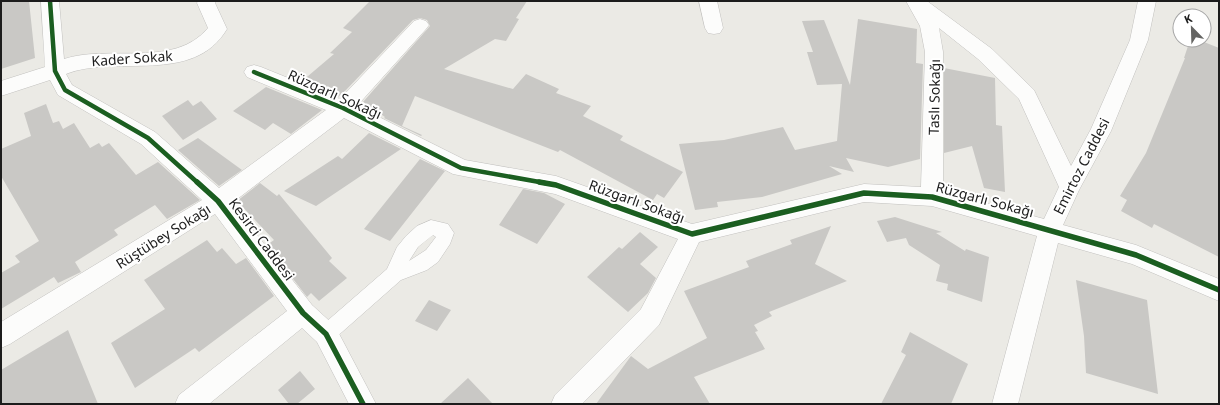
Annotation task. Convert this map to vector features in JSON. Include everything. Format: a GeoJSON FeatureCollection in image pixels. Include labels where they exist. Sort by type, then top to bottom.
{"type":"FeatureCollection","features":[{"type":"Feature","properties":{"kind":"street","name":"Kesirci Caddesi"},"geometry":{"type":"LineString","coordinates":[[50,1],[55,71],[65,90],[148,138],[218,201],[303,313],[326,334],[363,404]]}},
{"type":"Feature","properties":{"kind":"street","name":"Kader Sokak"},"geometry":{"type":"LineString","coordinates":[[55,71],[77,62],[162,58],[189,52],[204,45],[214,37],[218,29],[206,3],[207,1]]}},
{"type":"Feature","properties":{"kind":"street"},"geometry":{"type":"LineString","coordinates":[[708,1],[714,28]]}},
{"type":"Feature","properties":{"kind":"street"},"geometry":{"type":"LineString","coordinates":[[915,1],[985,54],[1028,95],[1070,187]]}},
{"type":"Feature","properties":{"kind":"street","name":"Taslı Sokağı"},"geometry":{"type":"LineString","coordinates":[[915,1],[929,26],[934,52],[932,197]]}},
{"type":"Feature","properties":{"kind":"street","name":"Emirtoz Caddesi"},"geometry":{"type":"LineString","coordinates":[[1005,404],[1050,229],[1070,187],[1101,131],[1139,40],[1147,1]]}},
{"type":"Feature","properties":{"kind":"street","name":"Rüştübey Sokağı"},"geometry":{"type":"LineString","coordinates":[[1,336],[218,201],[344,108],[420,25]]}},
{"type":"Feature","properties":{"kind":"street"},"geometry":{"type":"LineString","coordinates":[[1,88],[55,71]]}},
{"type":"Feature","properties":{"kind":"street","name":"Rüzgarlı Sokağı"},"geometry":{"type":"LineString","coordinates":[[254,72],[344,108],[461,168],[556,184],[692,234],[864,193],[932,197],[1136,254],[1219,290]]}},
{"type":"Feature","properties":{"kind":"street"},"geometry":{"type":"LineString","coordinates":[[564,404],[650,317],[692,234]]}},
{"type":"Feature","properties":{"kind":"street"},"geometry":{"type":"LineString","coordinates":[[188,404],[303,313]]}},
{"type":"Feature","properties":{"kind":"lane"},"geometry":{"type":"LineString","coordinates":[[326,334],[394,274]]}},
{"type":"Feature","properties":{"kind":"building"},"geometry":{"type":"Polygon","coordinates":[[[1,1],[29,1],[35,58],[1,69],[1,1]]]}},
{"type":"Feature","properties":{"kind":"building"},"geometry":{"type":"Polygon","coordinates":[[[370,1],[527,1],[516,18],[519,19],[506,41],[495,39],[444,69],[513,89],[526,74],[559,89],[556,93],[591,106],[583,116],[623,136],[620,140],[683,172],[664,198],[657,194],[653,200],[560,150],[558,152],[415,96],[402,126],[422,135],[421,136],[384,118],[385,117],[363,102],[430,26],[427,20],[420,18],[413,20],[338,97],[301,82],[334,54],[330,53],[352,32],[343,28],[370,1]]]}},
{"type":"Feature","properties":{"kind":"building"},"geometry":{"type":"Polygon","coordinates":[[[858,19],[917,29],[916,63],[923,64],[920,159],[888,167],[846,158],[854,172],[829,166],[842,174],[762,197],[717,202],[718,207],[695,210],[679,144],[724,140],[783,127],[795,150],[837,141],[842,84],[817,85],[807,52],[813,52],[802,21],[824,20],[850,85],[858,19]]]}},
{"type":"Feature","properties":{"kind":"building"},"geometry":{"type":"Polygon","coordinates":[[[1212,45],[1219,48],[1219,257],[1154,224],[1152,228],[1121,211],[1127,200],[1120,196],[1146,153],[1187,48],[1212,48],[1212,45]]]}},
{"type":"Feature","properties":{"kind":"building"},"geometry":{"type":"Polygon","coordinates":[[[944,68],[995,78],[996,125],[1002,126],[1005,192],[984,188],[972,146],[944,153],[944,68]]]}},
{"type":"Feature","properties":{"kind":"building"},"geometry":{"type":"Polygon","coordinates":[[[266,87],[322,110],[291,134],[273,123],[265,130],[233,111],[266,87]]]}},
{"type":"Feature","properties":{"kind":"building"},"geometry":{"type":"Polygon","coordinates":[[[188,100],[193,106],[201,101],[217,119],[183,140],[162,116],[188,100]]]}},
{"type":"Feature","properties":{"kind":"building"},"geometry":{"type":"Polygon","coordinates":[[[46,104],[53,123],[59,121],[63,129],[74,123],[90,148],[99,143],[102,147],[109,143],[136,175],[158,162],[200,200],[167,219],[155,205],[114,230],[118,235],[75,262],[81,272],[58,283],[54,277],[1,309],[1,273],[20,262],[15,256],[39,241],[1,176],[1,149],[31,136],[24,113],[46,104]]]}},
{"type":"Feature","properties":{"kind":"building"},"geometry":{"type":"Polygon","coordinates":[[[369,133],[401,149],[316,206],[284,191],[338,156],[342,159],[369,133]]]}},
{"type":"Feature","properties":{"kind":"building"},"geometry":{"type":"Polygon","coordinates":[[[198,138],[242,170],[219,186],[178,150],[198,138]]]}},
{"type":"Feature","properties":{"kind":"building"},"geometry":{"type":"Polygon","coordinates":[[[420,159],[445,171],[390,241],[364,229],[420,159]]]}},
{"type":"Feature","properties":{"kind":"building"},"geometry":{"type":"Polygon","coordinates":[[[260,183],[277,196],[279,194],[332,258],[329,261],[347,278],[319,301],[311,293],[307,297],[267,245],[274,240],[237,201],[260,183]]]}},
{"type":"Feature","properties":{"kind":"building"},"geometry":{"type":"Polygon","coordinates":[[[523,189],[544,193],[565,204],[537,244],[499,225],[523,189]]]}},
{"type":"Feature","properties":{"kind":"building"},"geometry":{"type":"Polygon","coordinates":[[[895,217],[942,232],[936,233],[965,251],[966,249],[989,257],[982,302],[947,290],[948,284],[936,281],[940,265],[909,245],[906,238],[887,242],[877,221],[895,217]]]}},
{"type":"Feature","properties":{"kind":"building"},"geometry":{"type":"Polygon","coordinates":[[[831,226],[815,264],[847,281],[769,312],[772,316],[754,325],[758,331],[755,332],[765,349],[694,377],[710,404],[596,404],[631,356],[648,369],[707,338],[684,291],[749,267],[746,261],[792,244],[790,240],[831,226]]]}},
{"type":"Feature","properties":{"kind":"building"},"geometry":{"type":"Polygon","coordinates":[[[640,232],[658,247],[640,264],[656,278],[648,293],[628,312],[587,277],[619,247],[622,249],[640,232]]]}},
{"type":"Feature","properties":{"kind":"building"},"geometry":{"type":"Polygon","coordinates":[[[207,240],[217,252],[222,248],[236,264],[246,258],[274,296],[199,352],[195,348],[135,388],[111,343],[165,309],[144,280],[207,240]]]}},
{"type":"Feature","properties":{"kind":"building"},"geometry":{"type":"Polygon","coordinates":[[[1076,280],[1147,300],[1158,394],[1086,373],[1084,336],[1076,280]]]}},
{"type":"Feature","properties":{"kind":"building"},"geometry":{"type":"Polygon","coordinates":[[[429,300],[451,310],[437,331],[415,321],[429,300]]]}},
{"type":"Feature","properties":{"kind":"building"},"geometry":{"type":"Polygon","coordinates":[[[68,330],[98,404],[1,404],[1,370],[68,330]]]}},
{"type":"Feature","properties":{"kind":"building"},"geometry":{"type":"Polygon","coordinates":[[[910,332],[968,364],[951,404],[881,404],[906,355],[901,352],[910,332]]]}},
{"type":"Feature","properties":{"kind":"building"},"geometry":{"type":"Polygon","coordinates":[[[300,371],[315,389],[297,404],[289,404],[278,390],[300,371]]]}},
{"type":"Feature","properties":{"kind":"building"},"geometry":{"type":"Polygon","coordinates":[[[468,378],[493,404],[440,404],[468,378]]]}},
{"type":"Feature","properties":{"kind":"cycle path"},"geometry":{"type":"LineString","coordinates":[[50,1],[55,71],[65,90],[148,138],[218,201],[303,313],[326,334],[363,404]]}},
{"type":"Feature","properties":{"kind":"cycle path"},"geometry":{"type":"LineString","coordinates":[[254,72],[343,108],[461,168],[556,185],[692,234],[864,193],[932,197],[1136,255],[1219,290]]}}]}
